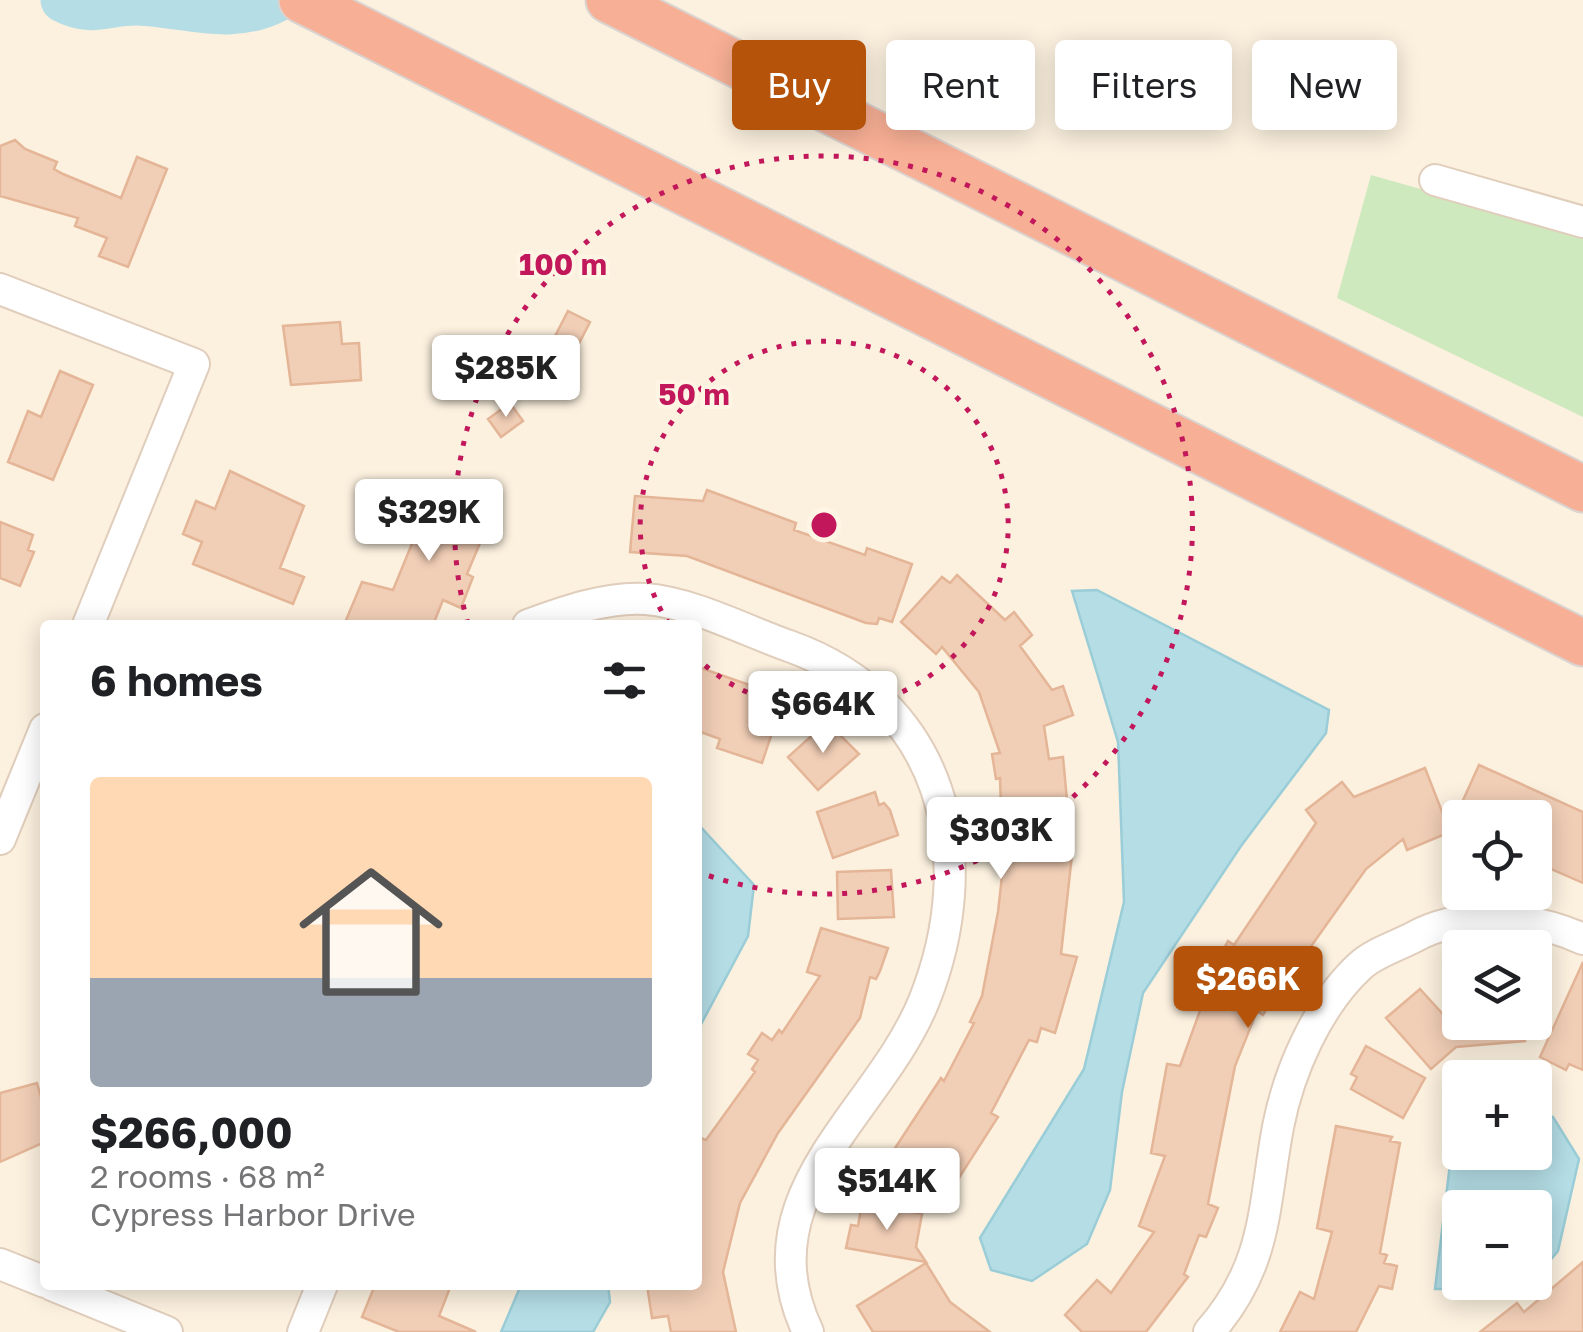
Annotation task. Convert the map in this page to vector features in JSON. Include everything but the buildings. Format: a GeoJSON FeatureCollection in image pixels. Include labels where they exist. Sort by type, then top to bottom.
{"type":"FeatureCollection","features":[{"type":"Feature","properties":{"kind":"highway"},"geometry":{"type":"LineString","coordinates":[[302,0],[1583,643]]}},
{"type":"Feature","properties":{"kind":"highway"},"geometry":{"type":"LineString","coordinates":[[609,0],[1583,489]]}},
{"type":"Feature","properties":{"kind":"street"},"geometry":{"type":"LineString","coordinates":[[1434,180],[1583,222]]}},
{"type":"Feature","properties":{"kind":"street"},"geometry":{"type":"LineString","coordinates":[[0,289],[194,364],[90,620]]}},
{"type":"Feature","properties":{"kind":"street"},"geometry":{"type":"LineString","coordinates":[[546,620],[602,604],[645,599],[807,652],[852,674],[890,710],[920,747],[939,790],[946,812],[948,868],[945,923],[934,972],[910,1031],[833,1141],[796,1217],[792,1275],[808,1332]]}},
{"type":"Feature","properties":{"kind":"street"},"geometry":{"type":"LineString","coordinates":[[0,838],[40,741]]}},
{"type":"Feature","properties":{"kind":"street"},"geometry":{"type":"LineString","coordinates":[[1209,1332],[1248,1276],[1269,1209],[1278,1126],[1293,1074],[1318,1020],[1362,964],[1433,927],[1506,918],[1583,940]]}},
{"type":"Feature","properties":{"kind":"street"},"geometry":{"type":"LineString","coordinates":[[0,1264],[40,1280]]}},
{"type":"Feature","properties":{"kind":"street"},"geometry":{"type":"LineString","coordinates":[[64,1290],[167,1332]]}},
{"type":"Feature","properties":{"kind":"street"},"geometry":{"type":"LineString","coordinates":[[303,1332],[320,1290]]}},
{"type":"Feature","properties":{"kind":"green space"},"geometry":{"type":"Polygon","coordinates":[[[1371,175],[1583,235],[1583,417],[1337,298],[1371,175]]]}},
{"type":"Feature","properties":{"kind":"water"},"geometry":{"type":"Polygon","coordinates":[[[1097,590],[1329,710],[1326,733],[1241,846],[1143,993],[1122,1092],[1110,1190],[1087,1244],[1032,1281],[991,1270],[980,1238],[1084,1069],[1124,902],[1118,742],[1072,591],[1097,590]]]}},
{"type":"Feature","properties":{"kind":"water"},"geometry":{"type":"Polygon","coordinates":[[[702,828],[754,885],[748,936],[702,1022],[702,828]]]}},
{"type":"Feature","properties":{"kind":"water"},"geometry":{"type":"Polygon","coordinates":[[[1552,1117],[1579,1159],[1558,1251],[1552,1258],[1552,1190],[1447,1190],[1449,1170],[1552,1170],[1552,1117]]]}},
{"type":"Feature","properties":{"kind":"water"},"geometry":{"type":"Polygon","coordinates":[[[1442,1231],[1442,1289],[1435,1289],[1442,1231]]]}},
{"type":"Feature","properties":{"kind":"water"},"geometry":{"type":"Polygon","coordinates":[[[519,1290],[609,1290],[610,1302],[593,1332],[501,1332],[519,1290]]]}},
{"type":"Feature","properties":{"kind":"waterway"},"geometry":{"type":"LineString","coordinates":[[63,0],[83,7],[138,3],[225,12],[276,0]]}}]}
